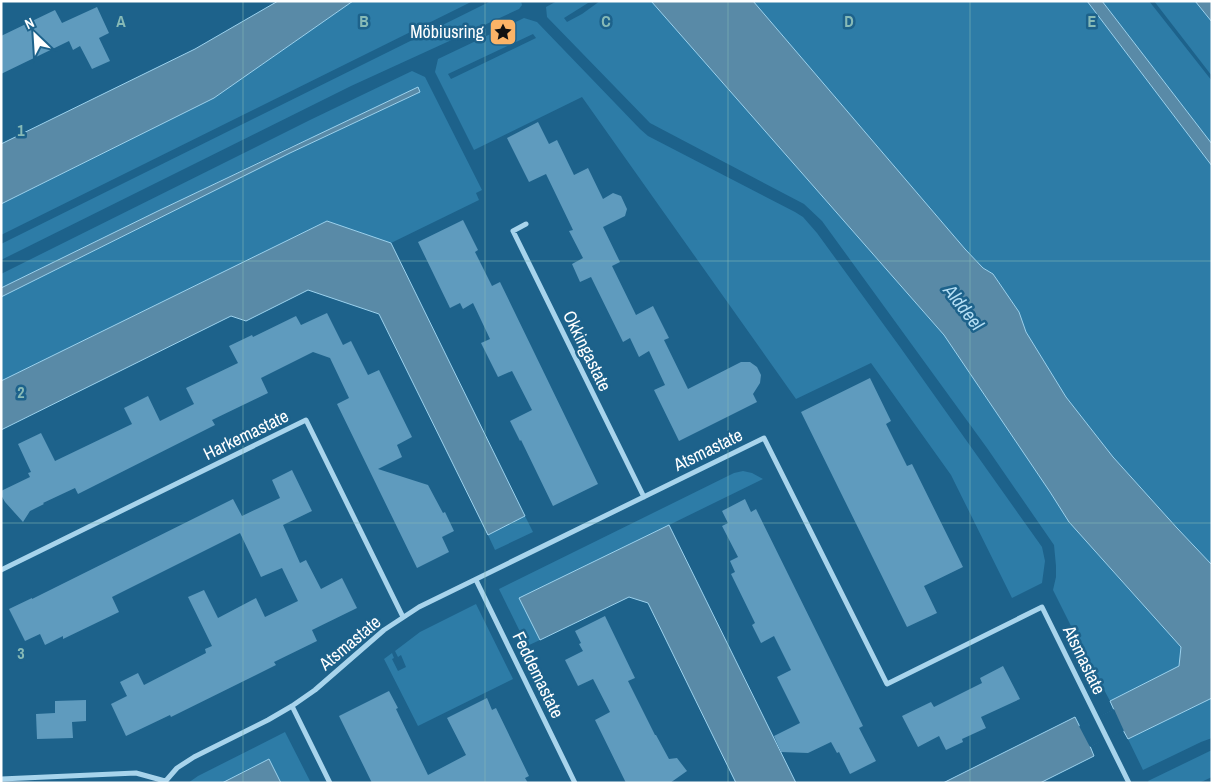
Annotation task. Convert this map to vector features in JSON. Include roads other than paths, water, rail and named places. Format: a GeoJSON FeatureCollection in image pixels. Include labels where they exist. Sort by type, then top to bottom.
{"type":"FeatureCollection","features":[{"type":"Feature","properties":{"kind":"street","name":"Okkingastate"},"geometry":{"type":"LineString","coordinates":[[526,224],[513,231],[644,497]]}},
{"type":"Feature","properties":{"kind":"street","name":"Harkemastate"},"geometry":{"type":"LineString","coordinates":[[1,570],[306,420],[403,617]]}},
{"type":"Feature","properties":{"kind":"street","name":"Atsmastate"},"geometry":{"type":"LineString","coordinates":[[165,782],[177,768],[194,757],[292,706],[315,690],[384,630],[403,617],[764,438],[887,684],[1042,607],[1129,783]]}},
{"type":"Feature","properties":{"kind":"street","name":"Feddemastate"},"geometry":{"type":"LineString","coordinates":[[476,580],[576,783]]}},
{"type":"Feature","properties":{"kind":"street"},"geometry":{"type":"LineString","coordinates":[[292,706],[330,783]]}},
{"type":"Feature","properties":{"kind":"street"},"geometry":{"type":"LineString","coordinates":[[1,779],[136,773],[165,782]]}},
{"type":"Feature","properties":{"kind":"water"},"geometry":{"type":"Polygon","coordinates":[[[278,1],[353,1],[214,98],[1,204],[1,144],[195,49],[278,1]]]}},
{"type":"Feature","properties":{"kind":"water","name":"Alddeel"},"geometry":{"type":"Polygon","coordinates":[[[651,1],[753,1],[965,249],[983,268],[993,274],[1019,312],[1026,332],[1066,397],[1113,457],[1212,565],[1212,698],[1128,739],[1123,730],[1090,746],[1094,756],[1040,783],[943,783],[1075,717],[1080,727],[1114,710],[1110,701],[1179,666],[1181,647],[1069,522],[944,335],[651,1]]]}},
{"type":"Feature","properties":{"kind":"water"},"geometry":{"type":"Polygon","coordinates":[[[1087,1],[1102,1],[1212,144],[1212,166],[1087,1]]]}},
{"type":"Feature","properties":{"kind":"water"},"geometry":{"type":"Polygon","coordinates":[[[1195,1],[1212,1],[1212,22],[1195,1]]]}},
{"type":"Feature","properties":{"kind":"water"},"geometry":{"type":"Polygon","coordinates":[[[418,87],[420,92],[290,153],[1,297],[1,288],[418,87]]]}},
{"type":"Feature","properties":{"kind":"water"},"geometry":{"type":"Polygon","coordinates":[[[327,221],[391,243],[525,516],[488,535],[379,314],[308,290],[246,321],[231,316],[1,430],[1,381],[327,221]]]}},
{"type":"Feature","properties":{"kind":"water"},"geometry":{"type":"Polygon","coordinates":[[[669,525],[796,783],[736,783],[648,603],[629,597],[540,640],[519,598],[669,525]]]}},
{"type":"Feature","properties":{"kind":"water"},"geometry":{"type":"Polygon","coordinates":[[[269,759],[281,783],[222,783],[269,759]]]}},
{"type":"Feature","properties":{"kind":"place","name":"Möbiusring"},"geometry":{"type":"Point","coordinates":[503,32]}}]}
